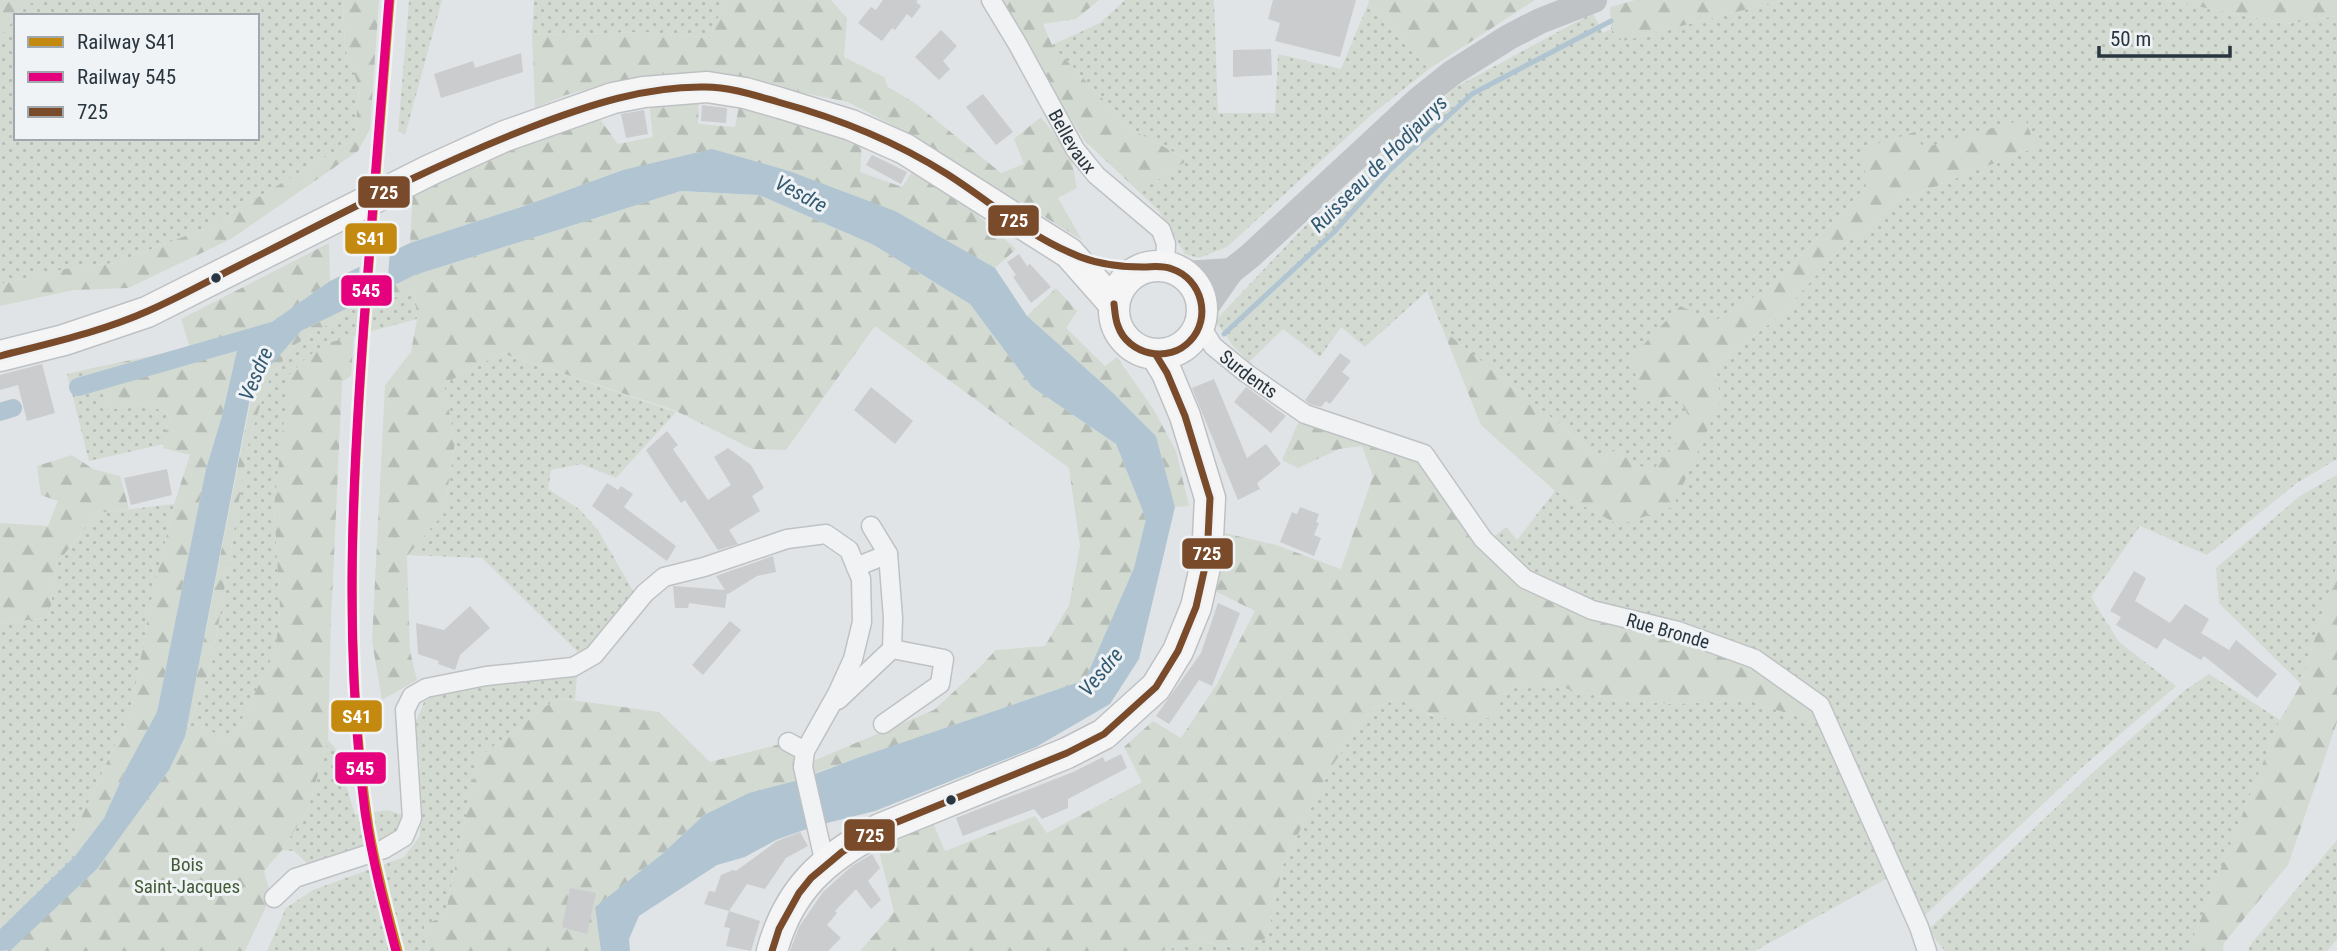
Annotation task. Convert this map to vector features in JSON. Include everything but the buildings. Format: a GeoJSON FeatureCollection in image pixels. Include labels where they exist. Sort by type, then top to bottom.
{"type":"FeatureCollection","features":[{"type":"Feature","properties":{"kind":"main road"},"geometry":{"type":"LineString","coordinates":[[1231,271],[1165,270],[1134,273],[1124,281],[1114,304],[1114,316],[1124,339],[1144,353],[1156,355],[1170,354],[1183,348],[1194,338],[1201,318],[1231,271],[1417,101],[1452,73],[1508,37],[1594,0]]}},
{"type":"Feature","properties":{"kind":"main road"},"geometry":{"type":"LineString","coordinates":[[0,356],[64,340],[147,312],[430,170],[505,136],[613,98],[644,92],[707,88],[744,93],[851,125],[905,149],[1069,253],[1114,304]]}},
{"type":"Feature","properties":{"kind":"main road"},"geometry":{"type":"LineString","coordinates":[[1069,253],[1105,262],[1165,270],[1197,289],[1201,318]]}},
{"type":"Feature","properties":{"kind":"main road"},"geometry":{"type":"LineString","coordinates":[[772,951],[787,909],[806,883],[851,844],[880,829],[1068,752],[1104,734],[1156,687],[1178,651],[1196,607],[1207,558],[1210,498],[1185,416],[1167,373],[1156,355]]}},
{"type":"Feature","properties":{"kind":"street","name":"Bellevaux"},"geometry":{"type":"LineString","coordinates":[[991,0],[1074,149],[1096,175],[1161,230],[1166,244],[1165,270]]}},
{"type":"Feature","properties":{"kind":"street","name":"Surdents"},"geometry":{"type":"LineString","coordinates":[[1201,318],[1213,346],[1305,414]]}},
{"type":"Feature","properties":{"kind":"street","name":"Rue Bronde"},"geometry":{"type":"LineString","coordinates":[[1305,414],[1424,454],[1483,539],[1525,579],[1592,610],[1678,631],[1755,659],[1820,705],[1919,927],[1927,951]]}},
{"type":"Feature","properties":{"kind":"street"},"geometry":{"type":"LineString","coordinates":[[830,707],[892,649],[888,554],[872,526]]}},
{"type":"Feature","properties":{"kind":"street"},"geometry":{"type":"LineString","coordinates":[[274,898],[295,878],[384,849],[404,837],[412,818],[405,710],[412,696],[426,688],[486,676],[573,667],[594,655],[645,593],[664,577],[704,567],[787,538],[826,534],[849,550],[862,579],[862,622],[853,659],[806,751],[803,766],[825,864]]}},
{"type":"Feature","properties":{"kind":"street"},"geometry":{"type":"LineString","coordinates":[[856,567],[888,554]]}},
{"type":"Feature","properties":{"kind":"street"},"geometry":{"type":"LineString","coordinates":[[883,724],[940,684],[944,659],[892,649]]}},
{"type":"Feature","properties":{"kind":"street"},"geometry":{"type":"LineString","coordinates":[[788,742],[806,751]]}},
{"type":"Feature","properties":{"kind":"green space"},"geometry":{"type":"Polygon","coordinates":[[[0,0],[37,0],[24,7],[18,14],[14,14],[14,20],[0,37],[0,0]]]}},
{"type":"Feature","properties":{"kind":"green space"},"geometry":{"type":"Polygon","coordinates":[[[37,0],[343,0],[345,48],[359,87],[355,134],[349,143],[206,228],[115,263],[65,269],[0,284],[0,37],[14,20],[14,140],[259,140],[259,14],[19,14],[24,7],[37,0]]]}},
{"type":"Feature","properties":{"kind":"green space"},"geometry":{"type":"Polygon","coordinates":[[[343,0],[379,0],[370,129],[358,151],[231,239],[128,288],[74,290],[0,306],[0,284],[65,269],[115,263],[206,228],[349,143],[355,134],[359,87],[345,48],[343,0]]]}},
{"type":"Feature","properties":{"kind":"green space"},"geometry":{"type":"Polygon","coordinates":[[[409,0],[442,0],[405,135],[398,131],[409,0]]]}},
{"type":"Feature","properties":{"kind":"green space"},"geometry":{"type":"Polygon","coordinates":[[[534,0],[725,0],[710,38],[644,32],[532,35],[534,0]]]}},
{"type":"Feature","properties":{"kind":"green space"},"geometry":{"type":"Polygon","coordinates":[[[725,0],[831,0],[847,18],[844,57],[884,77],[888,87],[915,103],[1001,173],[1024,164],[1014,139],[1041,117],[1071,156],[1077,188],[1058,198],[1082,240],[918,139],[848,102],[780,88],[709,79],[631,78],[566,95],[535,108],[532,35],[644,32],[710,38],[725,0]]]}},
{"type":"Feature","properties":{"kind":"green space"},"geometry":{"type":"Polygon","coordinates":[[[998,0],[1099,0],[1076,19],[1043,24],[1052,45],[1131,129],[1188,160],[1139,192],[1084,140],[998,0]]]}},
{"type":"Feature","properties":{"kind":"green space"},"geometry":{"type":"Polygon","coordinates":[[[1125,0],[1214,0],[1218,113],[1275,113],[1278,54],[1341,69],[1368,4],[1429,69],[1370,116],[1227,247],[1199,258],[1185,254],[1159,211],[1139,192],[1188,160],[1131,129],[1052,45],[1100,23],[1125,0]]]}},
{"type":"Feature","properties":{"kind":"green space"},"geometry":{"type":"Polygon","coordinates":[[[1369,0],[1535,0],[1429,69],[1368,4],[1369,0]]]}},
{"type":"Feature","properties":{"kind":"green space"},"geometry":{"type":"Polygon","coordinates":[[[1635,0],[1783,0],[1623,41],[1611,29],[1610,7],[1635,0]]]}},
{"type":"Feature","properties":{"kind":"green space"},"geometry":{"type":"Polygon","coordinates":[[[1783,0],[2166,0],[2286,24],[2337,16],[2337,459],[2297,483],[2207,555],[2140,526],[2091,597],[2119,642],[2176,686],[2079,770],[1923,917],[1824,698],[1796,682],[1677,639],[1597,606],[1523,565],[1490,540],[1506,527],[1517,540],[1555,491],[1619,525],[1721,400],[1714,366],[1781,315],[1845,243],[1868,231],[1893,203],[2036,147],[2025,119],[1866,187],[1772,286],[1715,321],[1677,393],[1688,415],[1679,441],[1651,472],[1614,451],[1601,458],[1443,330],[1427,291],[1365,347],[1341,327],[1320,357],[1283,329],[1249,362],[1233,346],[1215,321],[1305,226],[1456,87],[1593,13],[1603,33],[1611,29],[1623,41],[1783,0]]]}},
{"type":"Feature","properties":{"kind":"green space"},"geometry":{"type":"Polygon","coordinates":[[[2166,0],[2337,0],[2337,16],[2286,24],[2166,0]]]}},
{"type":"Feature","properties":{"kind":"green space"},"geometry":{"type":"Polygon","coordinates":[[[699,94],[698,124],[735,127],[740,101],[863,130],[860,172],[902,187],[914,169],[963,202],[1016,249],[995,268],[894,211],[623,170],[410,243],[413,190],[483,155],[599,118],[618,144],[653,137],[649,102],[699,94]]]}},
{"type":"Feature","properties":{"kind":"green space"},"geometry":{"type":"Polygon","coordinates":[[[2025,119],[2036,147],[1893,203],[1868,231],[1845,243],[1781,315],[1714,366],[1721,400],[1673,507],[1619,525],[1555,491],[1481,425],[1443,330],[1601,458],[1614,451],[1651,472],[1679,441],[1673,427],[1688,415],[1677,394],[1641,403],[1632,357],[1680,306],[1715,321],[1772,286],[1866,187],[1863,148],[1915,132],[1923,148],[2025,119]]]}},
{"type":"Feature","properties":{"kind":"green space","name":"Bois Saint-Jacques"},"geometry":{"type":"Polygon","coordinates":[[[681,191],[759,195],[872,244],[970,304],[1032,387],[1116,444],[1146,519],[1134,568],[1085,680],[809,775],[813,761],[934,710],[996,650],[1045,646],[1069,605],[1080,546],[1069,468],[875,326],[786,450],[752,449],[676,411],[501,353],[444,384],[455,442],[444,513],[407,556],[410,651],[417,680],[382,700],[372,641],[385,385],[411,352],[417,319],[415,292],[352,310],[293,346],[268,382],[249,440],[212,663],[186,734],[196,724],[231,741],[275,652],[280,609],[274,507],[289,375],[307,357],[327,343],[354,336],[351,376],[342,382],[328,740],[308,809],[282,850],[264,871],[271,896],[245,951],[7,951],[97,869],[169,770],[185,737],[252,393],[263,373],[301,331],[415,275],[681,191]]]}},
{"type":"Feature","properties":{"kind":"green space"},"geometry":{"type":"Polygon","coordinates":[[[329,243],[330,281],[238,347],[206,469],[157,712],[127,767],[104,818],[75,856],[67,848],[131,711],[151,602],[174,504],[190,455],[163,448],[170,414],[144,403],[108,410],[97,367],[190,348],[181,319],[329,243]]]}},
{"type":"Feature","properties":{"kind":"green space"},"geometry":{"type":"Polygon","coordinates":[[[1056,288],[1077,311],[1066,328],[1105,366],[1117,357],[1154,410],[1176,451],[1189,506],[1175,507],[1156,436],[1111,391],[1027,316],[1056,288]]]}},
{"type":"Feature","properties":{"kind":"green space"},"geometry":{"type":"Polygon","coordinates":[[[415,291],[417,319],[327,343],[274,507],[280,609],[275,652],[231,741],[196,724],[185,737],[212,663],[249,440],[268,382],[293,346],[352,310],[415,291]]]}},
{"type":"Feature","properties":{"kind":"green space"},"geometry":{"type":"Polygon","coordinates":[[[501,353],[676,412],[616,478],[581,464],[551,470],[548,489],[579,509],[598,530],[636,596],[610,629],[581,655],[482,558],[407,555],[444,513],[455,442],[444,384],[501,353]]]}},
{"type":"Feature","properties":{"kind":"green space"},"geometry":{"type":"Polygon","coordinates":[[[97,367],[108,410],[144,403],[170,414],[164,444],[89,461],[67,374],[97,367]]]}},
{"type":"Feature","properties":{"kind":"green space"},"geometry":{"type":"Polygon","coordinates":[[[1301,416],[1420,456],[1470,537],[1530,587],[1606,620],[1740,661],[1782,683],[1818,716],[1813,722],[1747,700],[1672,704],[1610,699],[1547,684],[1523,684],[1504,694],[1494,717],[1480,719],[1444,718],[1398,699],[1371,709],[1330,769],[1283,865],[1267,938],[1244,947],[1198,942],[1161,951],[860,951],[894,912],[878,847],[933,823],[945,851],[1035,816],[1047,833],[1142,782],[1124,747],[1153,721],[1181,738],[1217,684],[1255,611],[1211,589],[1220,532],[1276,545],[1341,569],[1373,476],[1362,446],[1339,449],[1298,468],[1282,460],[1301,416]]]}},
{"type":"Feature","properties":{"kind":"green space"},"geometry":{"type":"Polygon","coordinates":[[[72,455],[93,469],[120,476],[129,509],[98,513],[57,563],[49,618],[0,623],[0,523],[48,526],[58,501],[41,495],[37,466],[72,455]]]}},
{"type":"Feature","properties":{"kind":"green space"},"geometry":{"type":"Polygon","coordinates":[[[2337,475],[2337,565],[2301,684],[2219,603],[2216,568],[2300,496],[2337,475]]]}},
{"type":"Feature","properties":{"kind":"green space"},"geometry":{"type":"Polygon","coordinates":[[[174,504],[151,602],[131,711],[67,848],[75,856],[0,929],[0,623],[49,618],[57,563],[98,513],[174,504]]]}},
{"type":"Feature","properties":{"kind":"green space"},"geometry":{"type":"Polygon","coordinates":[[[2337,565],[2337,722],[2288,865],[2224,943],[2223,951],[2188,951],[2280,720],[2301,684],[2337,565]]]}},
{"type":"Feature","properties":{"kind":"green space"},"geometry":{"type":"Polygon","coordinates":[[[2209,674],[2280,720],[2188,951],[1945,951],[1928,930],[2090,775],[2184,691],[2209,674]]]}},
{"type":"Feature","properties":{"kind":"green space"},"geometry":{"type":"Polygon","coordinates":[[[577,676],[575,700],[557,698],[478,758],[445,916],[424,925],[428,951],[267,951],[286,908],[313,890],[404,857],[420,836],[420,767],[416,722],[424,702],[445,689],[518,678],[577,676]]]}},
{"type":"Feature","properties":{"kind":"green space"},"geometry":{"type":"Polygon","coordinates":[[[1523,684],[1547,684],[1610,699],[1672,704],[1747,700],[1813,722],[1818,716],[1893,875],[1755,951],[1161,951],[1198,942],[1244,947],[1267,938],[1283,865],[1330,769],[1371,709],[1399,699],[1432,716],[1504,694],[1523,684]]]}},
{"type":"Feature","properties":{"kind":"green space"},"geometry":{"type":"Polygon","coordinates":[[[557,698],[659,712],[710,762],[788,742],[803,778],[704,815],[661,855],[595,907],[601,951],[428,951],[424,925],[445,916],[478,758],[557,698]]]}},
{"type":"Feature","properties":{"kind":"green space"},"geometry":{"type":"Polygon","coordinates":[[[328,740],[335,748],[355,815],[388,810],[403,815],[397,833],[385,845],[313,869],[294,851],[282,850],[308,809],[328,740]]]}},
{"type":"Feature","properties":{"kind":"green space"},"geometry":{"type":"Polygon","coordinates":[[[2337,840],[2337,939],[2327,951],[2248,951],[2251,944],[2337,840]]]}},
{"type":"Feature","properties":{"kind":"water","name":"Vesdre"},"geometry":{"type":"Polygon","coordinates":[[[712,149],[789,171],[895,211],[995,268],[1027,316],[1111,391],[1156,436],[1175,507],[1139,659],[1110,704],[1036,747],[875,811],[815,826],[776,840],[745,857],[717,865],[639,916],[629,939],[630,951],[601,951],[595,907],[661,855],[704,815],[749,793],[799,780],[1085,680],[1134,568],[1146,519],[1116,444],[1032,387],[970,304],[872,244],[759,195],[681,191],[415,275],[301,331],[263,374],[251,393],[185,737],[169,770],[97,869],[11,950],[0,951],[0,929],[75,856],[104,818],[127,767],[157,712],[206,469],[222,416],[238,346],[330,281],[410,243],[623,170],[712,149]]]}},
{"type":"Feature","properties":{"kind":"pier"},"geometry":{"type":"Polygon","coordinates":[[[390,249],[387,292],[356,308],[360,263],[390,249]]]}},
{"type":"Feature","properties":{"kind":"waterway","name":"Ruisseau de Hodjaurys"},"geometry":{"type":"LineString","coordinates":[[1224,334],[1334,232],[1389,171],[1472,94],[1611,21]]}},
{"type":"Feature","properties":{"kind":"waterway","name":"Vesdre"},"geometry":{"type":"LineString","coordinates":[[78,387],[273,331]]}},
{"type":"Feature","properties":{"kind":"waterway"},"geometry":{"type":"LineString","coordinates":[[0,412],[13,408]]}},
{"type":"Feature","properties":{"kind":"rail line","name":"545"},"geometry":{"type":"LineString","coordinates":[[389,0],[356,444],[352,628],[358,751],[365,812],[396,951]]}},
{"type":"Feature","properties":{"kind":"rail line","name":"S41"},"geometry":{"type":"LineString","coordinates":[[390,0],[364,327],[352,578],[361,766],[369,828],[398,951]]}},
{"type":"Feature","properties":{"kind":"transit line","name":"725"},"geometry":{"type":"LineString","coordinates":[[0,356],[94,331],[148,311],[422,174],[534,126],[618,98],[683,88],[714,87],[742,92],[844,123],[927,162],[1023,227],[1071,253],[1106,264],[1172,269],[1191,281],[1197,290],[1202,311],[1201,321],[1197,332],[1181,348],[1161,354],[1150,353],[1140,350],[1123,336],[1117,323],[1114,304]]}},
{"type":"Feature","properties":{"kind":"transit line","name":"725"},"geometry":{"type":"LineString","coordinates":[[772,951],[779,929],[799,893],[811,878],[842,852],[880,829],[1067,753],[1104,734],[1156,687],[1178,651],[1196,607],[1207,558],[1210,498],[1185,416],[1167,373],[1156,355]]}}]}
